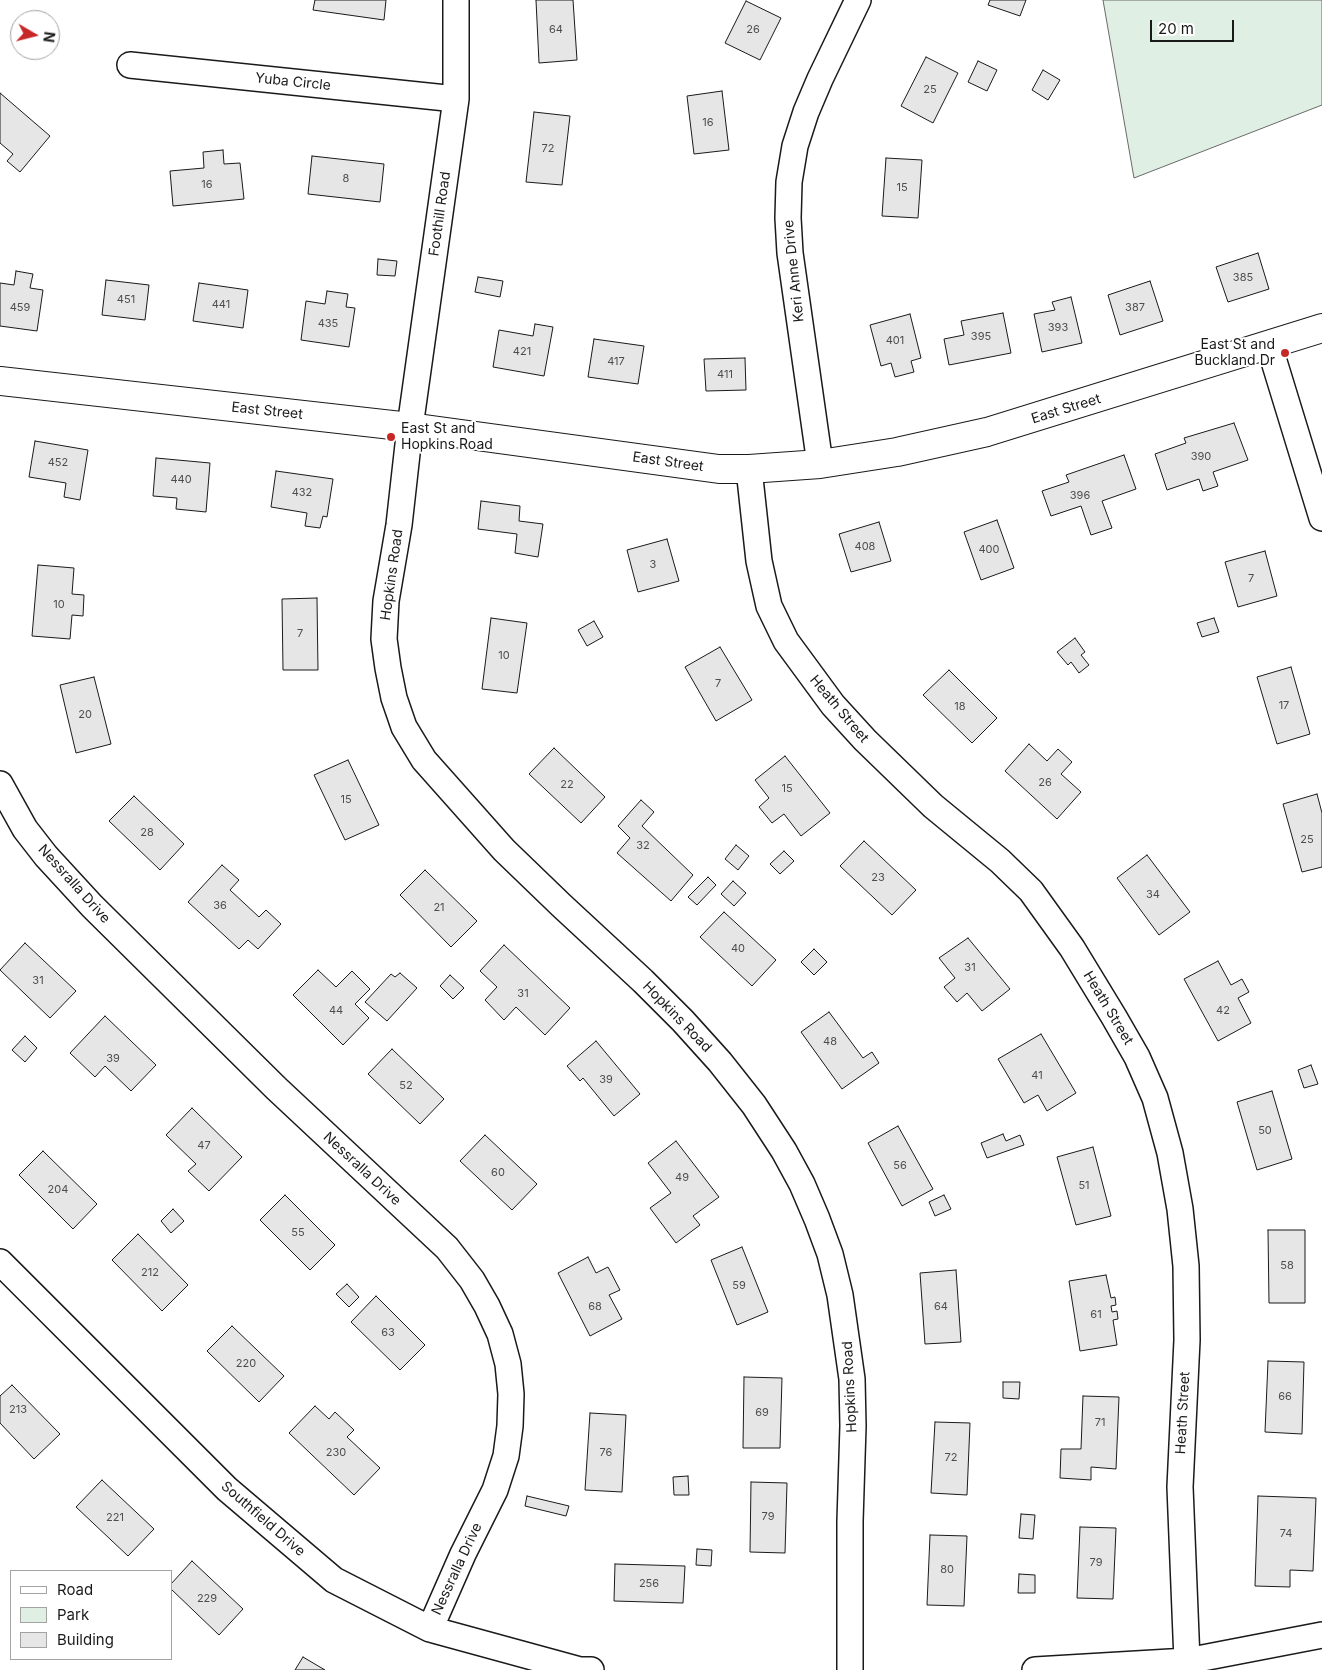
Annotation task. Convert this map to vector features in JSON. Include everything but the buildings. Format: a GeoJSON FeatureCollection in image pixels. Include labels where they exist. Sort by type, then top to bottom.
{"type":"FeatureCollection","features":[{"type":"Feature","properties":{"kind":"street","name":"Foothill Road"},"geometry":{"type":"LineString","coordinates":[[410,428],[456,100],[456,0]]}},
{"type":"Feature","properties":{"kind":"street","name":"Keri Anne Drive"},"geometry":{"type":"LineString","coordinates":[[820,464],[790,254],[789,182],[795,146],[806,112],[858,0]]}},
{"type":"Feature","properties":{"kind":"street","name":"Yuba Circle"},"geometry":{"type":"LineString","coordinates":[[130,65],[456,100]]}},
{"type":"Feature","properties":{"kind":"street","name":"East Street"},"geometry":{"type":"LineString","coordinates":[[0,381],[410,428],[719,469],[749,470],[820,464],[917,449],[987,432],[1322,328]]}},
{"type":"Feature","properties":{"kind":"street"},"geometry":{"type":"LineString","coordinates":[[1269,345],[1322,518]]}},
{"type":"Feature","properties":{"kind":"street","name":"Hopkins Road"},"geometry":{"type":"LineString","coordinates":[[410,428],[399,525],[386,601],[384,639],[394,698],[404,726],[424,760],[483,828],[561,905],[644,981],[683,1020],[720,1062],[754,1105],[784,1150],[809,1201],[827,1245],[840,1295],[852,1379],[850,1670]]}},
{"type":"Feature","properties":{"kind":"street","name":"Heath Street"},"geometry":{"type":"LineString","coordinates":[[749,470],[758,561],[769,606],[786,641],[834,704],[865,740],[933,806],[1000,861],[1031,891],[1057,926],[1114,1017],[1136,1057],[1155,1098],[1170,1153],[1180,1209],[1186,1266],[1187,1340],[1180,1487],[1187,1661]]}},
{"type":"Feature","properties":{"kind":"street","name":"Nessralla Drive"},"geometry":{"type":"LineString","coordinates":[[0,784],[25,829],[46,856],[120,934],[276,1088],[447,1248],[472,1280],[487,1306],[500,1334],[508,1364],[511,1402],[506,1456],[495,1490],[463,1554],[430,1629]]}},
{"type":"Feature","properties":{"kind":"street","name":"Southfield Drive"},"geometry":{"type":"LineString","coordinates":[[0,1262],[227,1489],[334,1580],[430,1629],[580,1670],[591,1670]]}},
{"type":"Feature","properties":{"kind":"street"},"geometry":{"type":"LineString","coordinates":[[1035,1670],[1187,1661],[1322,1635]]}},
{"type":"Feature","properties":{"kind":"green space"},"geometry":{"type":"Polygon","coordinates":[[[1103,0],[1322,0],[1322,105],[1134,178],[1103,0]]]}},
{"type":"Feature","properties":{"kind":"place","name":"East St and Buckland Dr"},"geometry":{"type":"Point","coordinates":[1285,353]}},
{"type":"Feature","properties":{"kind":"place","name":"East St and Hopkins Road"},"geometry":{"type":"Point","coordinates":[391,437]}}]}
